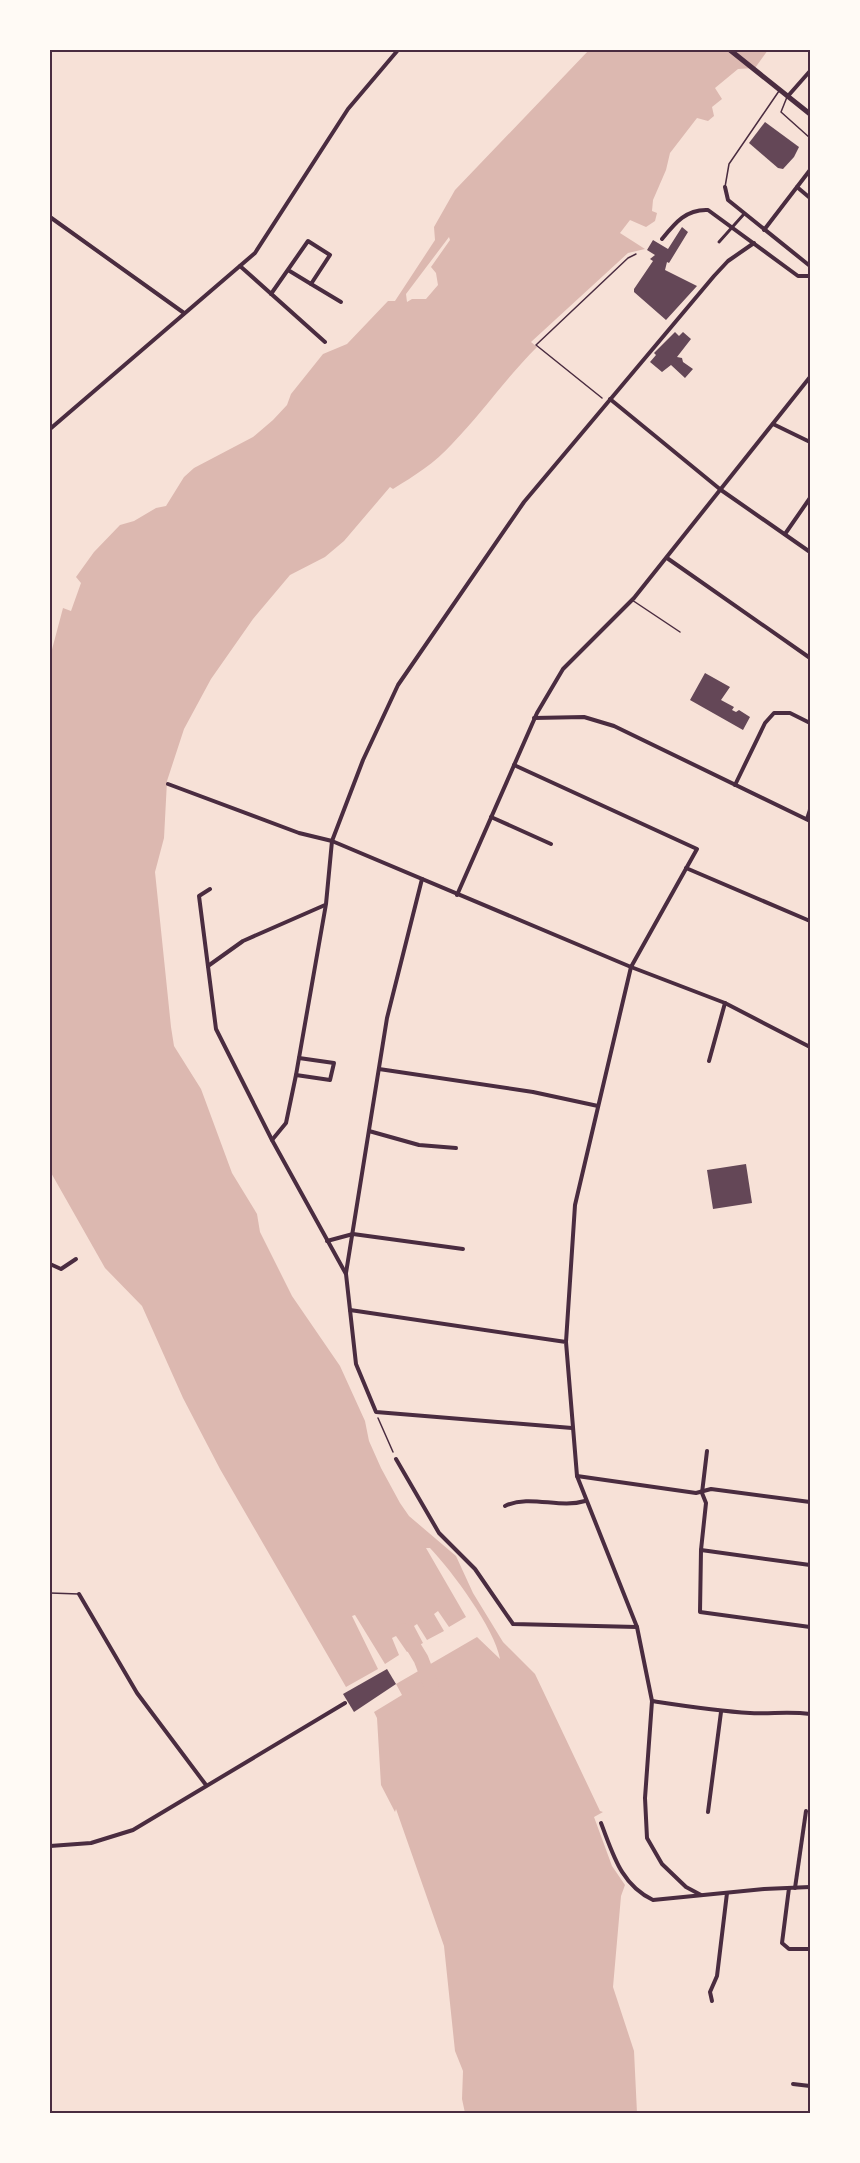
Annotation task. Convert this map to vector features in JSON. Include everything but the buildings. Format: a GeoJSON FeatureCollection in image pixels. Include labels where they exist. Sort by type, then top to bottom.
{"type":"FeatureCollection","features":[{"type":"Feature","properties":{"kind":"main road"},"geometry":{"type":"LineString","coordinates":[[730,50],[810,114]]}},
{"type":"Feature","properties":{"kind":"street"},"geometry":{"type":"LineString","coordinates":[[50,429],[255,253],[348,109],[398,50]]}},
{"type":"Feature","properties":{"kind":"street"},"geometry":{"type":"LineString","coordinates":[[788,96],[810,71]]}},
{"type":"Feature","properties":{"kind":"street"},"geometry":{"type":"LineString","coordinates":[[764,230],[810,170]]}},
{"type":"Feature","properties":{"kind":"street"},"geometry":{"type":"LineString","coordinates":[[797,187],[810,198]]}},
{"type":"Feature","properties":{"kind":"street"},"geometry":{"type":"LineString","coordinates":[[725,188],[728,201],[810,266]]}},
{"type":"Feature","properties":{"kind":"street"},"geometry":{"type":"LineString","coordinates":[[662,239],[678,219],[696,209],[708,210],[798,276],[810,276]]}},
{"type":"Feature","properties":{"kind":"street"},"geometry":{"type":"LineString","coordinates":[[719,242],[744,214]]}},
{"type":"Feature","properties":{"kind":"street"},"geometry":{"type":"LineString","coordinates":[[50,217],[184,313]]}},
{"type":"Feature","properties":{"kind":"street"},"geometry":{"type":"LineString","coordinates":[[271,294],[308,241],[330,255],[310,284]]}},
{"type":"Feature","properties":{"kind":"street"},"geometry":{"type":"LineString","coordinates":[[272,1140],[286,1123],[296,1075],[326,904],[332,841],[363,760],[398,685],[524,502],[714,276],[729,261],[754,243]]}},
{"type":"Feature","properties":{"kind":"street"},"geometry":{"type":"LineString","coordinates":[[240,266],[326,342]]}},
{"type":"Feature","properties":{"kind":"street"},"geometry":{"type":"LineString","coordinates":[[288,270],[340,302]]}},
{"type":"Feature","properties":{"kind":"street"},"geometry":{"type":"LineString","coordinates":[[457,895],[534,718],[563,669],[632,600],[810,377]]}},
{"type":"Feature","properties":{"kind":"street"},"geometry":{"type":"LineString","coordinates":[[609,400],[721,490],[810,552]]}},
{"type":"Feature","properties":{"kind":"street"},"geometry":{"type":"LineString","coordinates":[[773,424],[810,442]]}},
{"type":"Feature","properties":{"kind":"street"},"geometry":{"type":"LineString","coordinates":[[785,534],[810,498]]}},
{"type":"Feature","properties":{"kind":"street"},"geometry":{"type":"LineString","coordinates":[[667,558],[810,658]]}},
{"type":"Feature","properties":{"kind":"street"},"geometry":{"type":"LineString","coordinates":[[735,785],[765,723],[774,713],[790,713],[810,723]]}},
{"type":"Feature","properties":{"kind":"street"},"geometry":{"type":"LineString","coordinates":[[534,718],[584,717],[614,726],[808,820],[810,810]]}},
{"type":"Feature","properties":{"kind":"street"},"geometry":{"type":"LineString","coordinates":[[514,765],[697,849],[631,967],[575,1205],[566,1342],[577,1476],[637,1627],[652,1701],[645,1798],[647,1839],[662,1864],[687,1887],[700,1895]]}},
{"type":"Feature","properties":{"kind":"street"},"geometry":{"type":"LineString","coordinates":[[168,784],[299,833],[332,841],[631,967],[725,1003],[810,1047]]}},
{"type":"Feature","properties":{"kind":"street"},"geometry":{"type":"LineString","coordinates":[[491,817],[551,844]]}},
{"type":"Feature","properties":{"kind":"street"},"geometry":{"type":"LineString","coordinates":[[686,868],[810,921]]}},
{"type":"Feature","properties":{"kind":"street"},"geometry":{"type":"LineString","coordinates":[[422,879],[387,1018],[346,1274],[356,1364],[376,1412],[572,1428]]}},
{"type":"Feature","properties":{"kind":"street"},"geometry":{"type":"LineString","coordinates":[[210,888],[199,896],[216,1029],[272,1140],[346,1274]]}},
{"type":"Feature","properties":{"kind":"street"},"geometry":{"type":"LineString","coordinates":[[208,966],[243,940],[326,904]]}},
{"type":"Feature","properties":{"kind":"street"},"geometry":{"type":"LineString","coordinates":[[709,1061],[725,1003]]}},
{"type":"Feature","properties":{"kind":"street"},"geometry":{"type":"LineString","coordinates":[[296,1075],[330,1080],[334,1063],[299,1058]]}},
{"type":"Feature","properties":{"kind":"street"},"geometry":{"type":"LineString","coordinates":[[379,1069],[533,1092],[598,1106]]}},
{"type":"Feature","properties":{"kind":"street"},"geometry":{"type":"LineString","coordinates":[[369,1131],[419,1145],[456,1148]]}},
{"type":"Feature","properties":{"kind":"street"},"geometry":{"type":"LineString","coordinates":[[327,1241],[353,1234],[463,1250]]}},
{"type":"Feature","properties":{"kind":"street"},"geometry":{"type":"LineString","coordinates":[[50,1264],[61,1269],[76,1259]]}},
{"type":"Feature","properties":{"kind":"street"},"geometry":{"type":"LineString","coordinates":[[350,1310],[566,1342]]}},
{"type":"Feature","properties":{"kind":"street"},"geometry":{"type":"LineString","coordinates":[[707,1451],[702,1492],[706,1503],[701,1550],[700,1612],[810,1627]]}},
{"type":"Feature","properties":{"kind":"street"},"geometry":{"type":"LineString","coordinates":[[396,1459],[439,1533],[475,1569],[513,1624],[637,1627]]}},
{"type":"Feature","properties":{"kind":"street"},"geometry":{"type":"LineString","coordinates":[[577,1476],[702,1492],[711,1489],[810,1502]]}},
{"type":"Feature","properties":{"kind":"street"},"geometry":{"type":"LineString","coordinates":[[505,1506],[517,1500],[573,1505],[585,1501]]}},
{"type":"Feature","properties":{"kind":"street"},"geometry":{"type":"LineString","coordinates":[[701,1550],[810,1565]]}},
{"type":"Feature","properties":{"kind":"street"},"geometry":{"type":"LineString","coordinates":[[79,1594],[137,1693],[206,1785]]}},
{"type":"Feature","properties":{"kind":"street"},"geometry":{"type":"LineString","coordinates":[[652,1701],[722,1712],[773,1714],[791,1711],[810,1714]]}},
{"type":"Feature","properties":{"kind":"street"},"geometry":{"type":"LineString","coordinates":[[50,1846],[91,1843],[133,1830],[345,1703]]}},
{"type":"Feature","properties":{"kind":"street"},"geometry":{"type":"LineString","coordinates":[[708,1812],[722,1712]]}},
{"type":"Feature","properties":{"kind":"street"},"geometry":{"type":"LineString","coordinates":[[795,1888],[806,1811]]}},
{"type":"Feature","properties":{"kind":"street"},"geometry":{"type":"LineString","coordinates":[[601,1823],[620,1871],[637,1893],[653,1900],[810,1887]]}},
{"type":"Feature","properties":{"kind":"street"},"geometry":{"type":"LineString","coordinates":[[789,1888],[782,1943],[789,1948],[810,1949]]}},
{"type":"Feature","properties":{"kind":"street"},"geometry":{"type":"LineString","coordinates":[[712,2001],[710,1992],[717,1976],[727,1893]]}},
{"type":"Feature","properties":{"kind":"street"},"geometry":{"type":"LineString","coordinates":[[793,2084],[810,2086]]}},
{"type":"Feature","properties":{"kind":"lane"},"geometry":{"type":"LineString","coordinates":[[725,188],[729,164],[780,90]]}},
{"type":"Feature","properties":{"kind":"lane"},"geometry":{"type":"LineString","coordinates":[[788,96],[781,112],[810,138]]}},
{"type":"Feature","properties":{"kind":"lane"},"geometry":{"type":"LineString","coordinates":[[632,600],[680,632]]}},
{"type":"Feature","properties":{"kind":"lane"},"geometry":{"type":"LineString","coordinates":[[50,1593],[79,1594]]}},
{"type":"Feature","properties":{"kind":"path"},"geometry":{"type":"LineString","coordinates":[[609,400],[536,345],[628,258],[636,254]]}},
{"type":"Feature","properties":{"kind":"path"},"geometry":{"type":"LineString","coordinates":[[376,1412],[396,1459]]}},
{"type":"Feature","properties":{"kind":"shaded area"},"geometry":{"type":"Polygon","coordinates":[[[589,50],[768,50],[755,68],[738,69],[715,88],[722,99],[712,107],[714,116],[708,121],[697,118],[670,153],[666,170],[653,200],[652,211],[657,213],[655,221],[646,227],[630,220],[620,233],[645,249],[628,253],[531,342],[537,347],[445,451],[409,479],[393,489],[390,487],[344,541],[325,557],[290,575],[253,619],[211,679],[184,729],[167,781],[164,838],[155,872],[174,1046],[201,1089],[232,1173],[257,1214],[260,1232],[292,1296],[340,1366],[365,1421],[369,1441],[400,1503],[409,1516],[456,1556],[473,1593],[503,1642],[535,1674],[600,1811],[603,1812],[594,1817],[612,1866],[625,1885],[621,1896],[613,1987],[634,2051],[637,2113],[465,2113],[462,2099],[463,2071],[455,2051],[444,1946],[396,1809],[395,1812],[381,1785],[377,1718],[374,1712],[402,1695],[396,1684],[477,1637],[500,1659],[490,1632],[450,1571],[430,1548],[426,1548],[466,1617],[449,1627],[438,1611],[434,1614],[444,1631],[427,1640],[417,1624],[414,1626],[423,1643],[407,1652],[396,1636],[392,1638],[399,1655],[385,1664],[355,1615],[352,1616],[378,1669],[346,1687],[220,1469],[183,1398],[142,1306],[105,1268],[50,1171],[50,657],[63,608],[71,611],[81,583],[76,577],[94,552],[120,525],[134,521],[156,508],[166,506],[184,477],[194,468],[253,437],[287,405],[291,394],[323,354],[347,344],[388,301],[395,301],[435,240],[434,227],[455,190],[589,50]],[[449,237],[406,294],[407,302],[412,299],[426,299],[438,285],[436,273],[431,267],[450,240],[449,237]]]}},
{"type":"Feature","properties":{"kind":"waterway"},"geometry":{"type":"LineString","coordinates":[[404,1631],[421,1659],[431,1685]]}}]}
